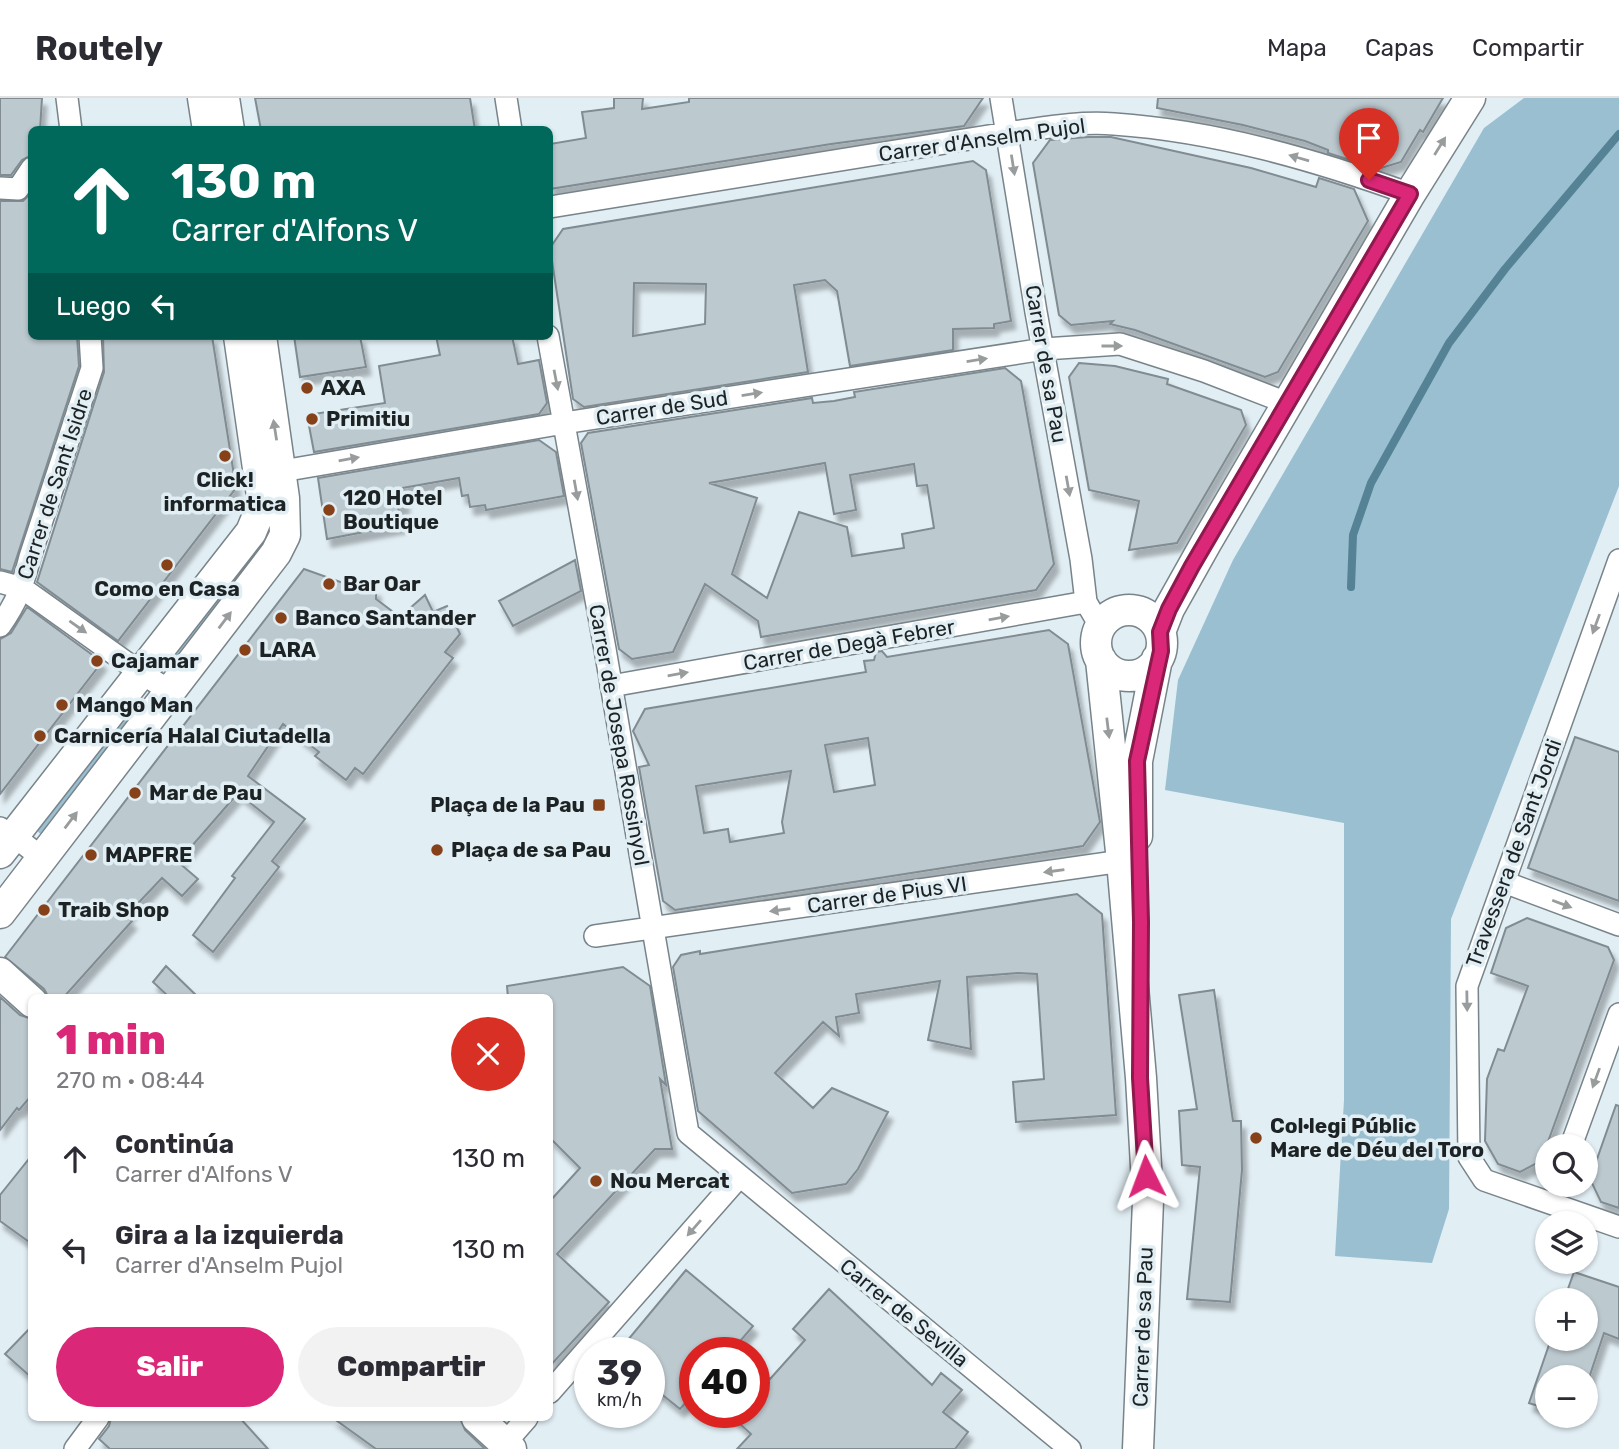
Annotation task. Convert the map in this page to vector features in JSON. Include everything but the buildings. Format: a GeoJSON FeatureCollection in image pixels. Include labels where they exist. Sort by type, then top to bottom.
{"type":"FeatureCollection","features":[{"type":"Feature","properties":{"kind":"street"},"geometry":{"type":"LineString","coordinates":[[67,98],[70,126]]}},
{"type":"Feature","properties":{"kind":"street"},"geometry":{"type":"LineString","coordinates":[[203,98],[207,126]]}},
{"type":"Feature","properties":{"kind":"street"},"geometry":{"type":"LineString","coordinates":[[224,98],[228,126]]}},
{"type":"Feature","properties":{"kind":"street"},"geometry":{"type":"LineString","coordinates":[[506,98],[510,126]]}},
{"type":"Feature","properties":{"kind":"street","name":"Carrer de sa Pau"},"geometry":{"type":"LineString","coordinates":[[1001,98],[1081,559],[1104,613]]}},
{"type":"Feature","properties":{"kind":"street"},"geometry":{"type":"LineString","coordinates":[[1104,613],[1138,604],[1168,581],[1206,543],[1410,194],[1470,99]]}},
{"type":"Feature","properties":{"kind":"street","name":"Carrer d'Anselm Pujol"},"geometry":{"type":"LineString","coordinates":[[553,207],[1007,132],[1112,123],[1178,131],[1261,148],[1349,172],[1410,194]]}},
{"type":"Feature","properties":{"kind":"street"},"geometry":{"type":"LineString","coordinates":[[0,188],[18,189],[28,174]]}},
{"type":"Feature","properties":{"kind":"street","name":"Carrer de Sant Isidre"},"geometry":{"type":"LineString","coordinates":[[0,626],[16,604],[22,588],[92,368],[90,340]]}},
{"type":"Feature","properties":{"kind":"street"},"geometry":{"type":"LineString","coordinates":[[0,913],[276,552],[285,535],[240,340]]}},
{"type":"Feature","properties":{"kind":"street"},"geometry":{"type":"LineString","coordinates":[[42,858],[5,839],[141,673],[251,532],[272,487],[261,340]]}},
{"type":"Feature","properties":{"kind":"street","name":"Carrer de Josepa Rossinyol"},"geometry":{"type":"LineString","coordinates":[[549,340],[688,1133]]}},
{"type":"Feature","properties":{"kind":"street","name":"Carrer de Sud"},"geometry":{"type":"LineString","coordinates":[[272,487],[564,423],[1044,349],[1120,344],[1204,371],[1287,403]]}},
{"type":"Feature","properties":{"kind":"street","name":"Carrer de sa Pau"},"geometry":{"type":"LineString","coordinates":[[1140,1078],[1141,922],[1137,761],[1159,646],[1169,609],[1206,543]]}},
{"type":"Feature","properties":{"kind":"street","name":"Travessera de Sant Jordi"},"geometry":{"type":"LineString","coordinates":[[1535,1190],[1484,1180],[1469,1157],[1467,986],[1619,560]]}},
{"type":"Feature","properties":{"kind":"street"},"geometry":{"type":"LineString","coordinates":[[0,582],[22,588],[170,691]]}},
{"type":"Feature","properties":{"kind":"street"},"geometry":{"type":"LineString","coordinates":[[1133,610],[1150,617],[1159,646],[1146,671],[1129,676],[1113,672],[1101,660],[1096,643],[1104,613],[1133,610]]}},
{"type":"Feature","properties":{"kind":"street","name":"Carrer de Degà Febrer"},"geometry":{"type":"LineString","coordinates":[[612,692],[1104,613]]}},
{"type":"Feature","properties":{"kind":"street","name":"Carrer de sa Pau"},"geometry":{"type":"LineString","coordinates":[[1101,660],[1122,861],[1148,1201],[1138,1449]]}},
{"type":"Feature","properties":{"kind":"street","name":"Carrer de Pius VI"},"geometry":{"type":"LineString","coordinates":[[652,928],[1122,861]]}},
{"type":"Feature","properties":{"kind":"street"},"geometry":{"type":"LineString","coordinates":[[1504,882],[1619,925]]}},
{"type":"Feature","properties":{"kind":"street"},"geometry":{"type":"LineString","coordinates":[[595,936],[652,928]]}},
{"type":"Feature","properties":{"kind":"street"},"geometry":{"type":"LineString","coordinates":[[0,973],[28,998]]}},
{"type":"Feature","properties":{"kind":"street"},"geometry":{"type":"LineString","coordinates":[[1575,1134],[1619,1014]]}},
{"type":"Feature","properties":{"kind":"street","name":"Carrer de Sevilla"},"geometry":{"type":"LineString","coordinates":[[688,1133],[1070,1449]]}},
{"type":"Feature","properties":{"kind":"street"},"geometry":{"type":"LineString","coordinates":[[553,1389],[739,1177]]}},
{"type":"Feature","properties":{"kind":"street"},"geometry":{"type":"LineString","coordinates":[[1560,1197],[1619,1227]]}},
{"type":"Feature","properties":{"kind":"street"},"geometry":{"type":"LineString","coordinates":[[75,1449],[96,1421]]}},
{"type":"Feature","properties":{"kind":"street"},"geometry":{"type":"LineString","coordinates":[[480,1421],[505,1447],[525,1421]]}},
{"type":"Feature","properties":{"kind":"shaded area"},"geometry":{"type":"Polygon","coordinates":[[[1524,98],[1619,98],[1619,486],[1451,919],[1449,1209],[1432,1263],[1335,1256],[1344,1100],[1344,823],[1165,790],[1178,680],[1233,560],[1484,128],[1524,98]]]}},
{"type":"Feature","properties":{"kind":"shaded area"},"geometry":{"type":"Polygon","coordinates":[[[252,542],[265,552],[172,669],[166,668],[162,663],[252,542]]]}},
{"type":"Feature","properties":{"kind":"shaded area"},"geometry":{"type":"Polygon","coordinates":[[[133,697],[145,707],[46,835],[39,833],[35,827],[133,697]]]}},
{"type":"Feature","properties":{"kind":"waterway"},"geometry":{"type":"LineString","coordinates":[[1351,587],[1353,535],[1371,483],[1449,343],[1505,269],[1619,134]]}},
{"type":"Feature","properties":{"kind":"place","name":"AXA"},"geometry":{"type":"Point","coordinates":[307,388]}},
{"type":"Feature","properties":{"kind":"place","name":"Primitiu"},"geometry":{"type":"Point","coordinates":[312,419]}},
{"type":"Feature","properties":{"kind":"place","name":"Click! informatica"},"geometry":{"type":"Point","coordinates":[225,456]}},
{"type":"Feature","properties":{"kind":"place","name":"120 Hotel Boutique"},"geometry":{"type":"Point","coordinates":[329,510]}},
{"type":"Feature","properties":{"kind":"place","name":"Como en Casa"},"geometry":{"type":"Point","coordinates":[167,565]}},
{"type":"Feature","properties":{"kind":"place","name":"Bar Oar"},"geometry":{"type":"Point","coordinates":[329,584]}},
{"type":"Feature","properties":{"kind":"place","name":"Banco Santander"},"geometry":{"type":"Point","coordinates":[281,618]}},
{"type":"Feature","properties":{"kind":"place","name":"LARA"},"geometry":{"type":"Point","coordinates":[245,650]}},
{"type":"Feature","properties":{"kind":"place","name":"Cajamar"},"geometry":{"type":"Point","coordinates":[97,661]}},
{"type":"Feature","properties":{"kind":"place","name":"Mango Man"},"geometry":{"type":"Point","coordinates":[62,705]}},
{"type":"Feature","properties":{"kind":"place","name":"Carnicería Halal Ciutadella"},"geometry":{"type":"Point","coordinates":[40,736]}},
{"type":"Feature","properties":{"kind":"place","name":"Mar de Pau"},"geometry":{"type":"Point","coordinates":[135,793]}},
{"type":"Feature","properties":{"kind":"place","name":"Plaça de la Pau"},"geometry":{"type":"Point","coordinates":[599,805]}},
{"type":"Feature","properties":{"kind":"place","name":"Plaça de sa Pau"},"geometry":{"type":"Point","coordinates":[437,850]}},
{"type":"Feature","properties":{"kind":"place","name":"MAPFRE"},"geometry":{"type":"Point","coordinates":[91,855]}},
{"type":"Feature","properties":{"kind":"place","name":"Traib Shop"},"geometry":{"type":"Point","coordinates":[44,910]}},
{"type":"Feature","properties":{"kind":"place","name":"Col·legi Públic Mare de Déu del Toro"},"geometry":{"type":"Point","coordinates":[1256,1138]}},
{"type":"Feature","properties":{"kind":"place","name":"Nou Mercat"},"geometry":{"type":"Point","coordinates":[596,1181]}},
{"type":"Feature","properties":{"kind":"route"},"geometry":{"type":"LineString","coordinates":[[1146,1176],[1140,1078],[1141,922],[1137,761],[1157,659],[1161,651],[1160,632],[1192,566],[1410,194],[1369,180]]}}]}
